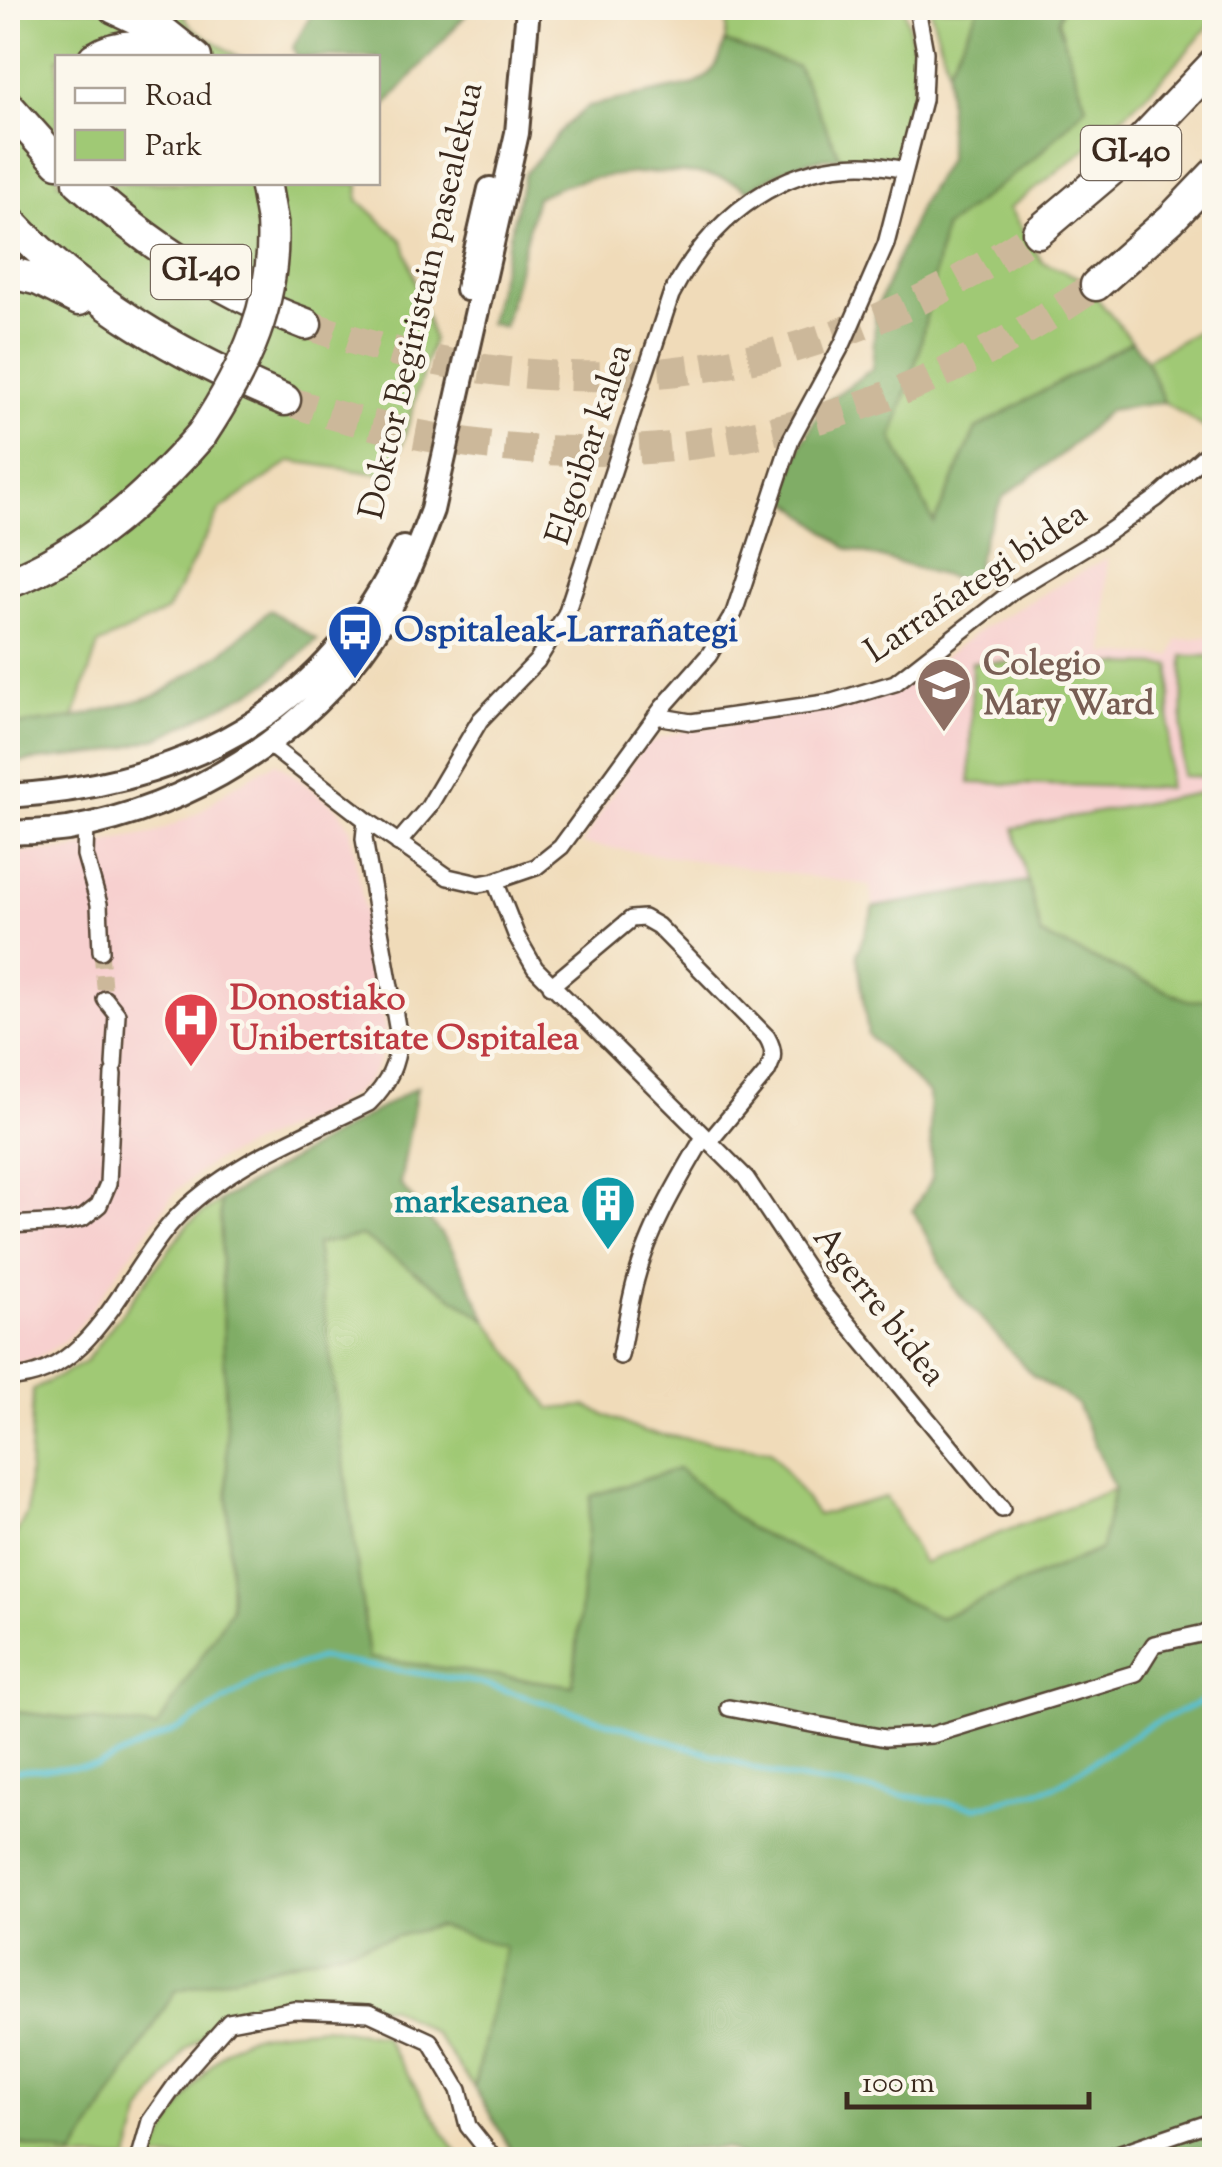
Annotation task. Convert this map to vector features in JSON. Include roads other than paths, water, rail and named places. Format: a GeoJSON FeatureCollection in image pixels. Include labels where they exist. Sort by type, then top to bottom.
{"type":"FeatureCollection","features":[{"type":"Feature","properties":{"kind":"highway"},"geometry":{"type":"LineString","coordinates":[[114,8],[161,30],[192,55]]}},
{"type":"Feature","properties":{"kind":"highway"},"geometry":{"type":"LineString","coordinates":[[101,55],[130,46],[169,55]]}},
{"type":"Feature","properties":{"kind":"highway","name":"GI-40"},"geometry":{"type":"LineString","coordinates":[[1038,232],[1124,160],[1214,64]]}},
{"type":"Feature","properties":{"kind":"highway"},"geometry":{"type":"LineString","coordinates":[[8,106],[55,159]]}},
{"type":"Feature","properties":{"kind":"highway","name":"GI-40"},"geometry":{"type":"LineString","coordinates":[[1096,285],[1172,220],[1214,174]]}},
{"type":"Feature","properties":{"kind":"highway"},"geometry":{"type":"LineString","coordinates":[[8,583],[55,561],[130,509],[162,480],[202,434],[256,336],[273,260],[266,185]]}},
{"type":"Feature","properties":{"kind":"highway","name":"GI-40"},"geometry":{"type":"LineString","coordinates":[[100,194],[167,252],[236,292],[306,324]]}},
{"type":"Feature","properties":{"kind":"highway","name":"GI-40"},"geometry":{"type":"LineString","coordinates":[[8,219],[78,283],[150,333],[284,400]]}},
{"type":"Feature","properties":{"kind":"highway"},"geometry":{"type":"LineString","coordinates":[[8,272],[39,280],[123,326],[150,333]]}},
{"type":"Feature","properties":{"kind":"main road","name":"Doktor Begiristain pasealekua"},"geometry":{"type":"LineString","coordinates":[[322,668],[373,602],[402,550],[418,505],[503,132],[515,8]]}},
{"type":"Feature","properties":{"kind":"main road"},"geometry":{"type":"LineString","coordinates":[[8,833],[86,825],[132,814],[191,790],[269,744],[330,687],[376,631],[409,569],[426,526],[518,133],[528,8]]}},
{"type":"Feature","properties":{"kind":"main road"},"geometry":{"type":"LineString","coordinates":[[269,744],[272,728],[322,668]]}},
{"type":"Feature","properties":{"kind":"main road"},"geometry":{"type":"LineString","coordinates":[[8,796],[62,791],[104,781],[225,740],[262,720],[322,668]]}},
{"type":"Feature","properties":{"kind":"main road"},"geometry":{"type":"LineString","coordinates":[[225,740],[269,744]]}},
{"type":"Feature","properties":{"kind":"main road"},"geometry":{"type":"LineString","coordinates":[[191,790],[222,762],[215,752],[198,751]]}},
{"type":"Feature","properties":{"kind":"main road"},"geometry":{"type":"LineString","coordinates":[[86,825],[95,792],[104,781]]}},
{"type":"Feature","properties":{"kind":"street"},"geometry":{"type":"LineString","coordinates":[[269,744],[366,820],[448,877],[479,884],[496,881],[536,867],[561,847],[656,716],[709,655],[734,612],[791,439],[878,268],[926,77],[917,8]]}},
{"type":"Feature","properties":{"kind":"street","name":"Elgoibar kalea"},"geometry":{"type":"LineString","coordinates":[[398,843],[428,808],[480,720],[537,661],[566,614],[671,295],[688,262],[718,226],[763,191],[806,173],[858,165],[905,170]]}},
{"type":"Feature","properties":{"kind":"street","name":"Larrañategi bidea"},"geometry":{"type":"LineString","coordinates":[[656,716],[691,722],[832,702],[895,683],[1014,590],[1157,498],[1214,447]]}},
{"type":"Feature","properties":{"kind":"street"},"geometry":{"type":"LineString","coordinates":[[8,1378],[24,1378],[50,1367],[90,1336],[170,1223],[194,1200],[232,1172],[369,1103],[382,1090],[398,1056],[399,1038],[364,839],[366,820]]}},
{"type":"Feature","properties":{"kind":"street"},"geometry":{"type":"LineString","coordinates":[[86,825],[84,843],[100,904],[102,951]]}},
{"type":"Feature","properties":{"kind":"street","name":"Agerre bidea"},"geometry":{"type":"LineString","coordinates":[[496,881],[517,937],[535,968],[746,1178],[822,1292],[1002,1509]]}},
{"type":"Feature","properties":{"kind":"street"},"geometry":{"type":"LineString","coordinates":[[551,986],[631,919],[644,918],[658,926],[774,1048],[767,1072],[707,1140],[681,1177],[644,1254],[620,1356]]}},
{"type":"Feature","properties":{"kind":"street"},"geometry":{"type":"LineString","coordinates":[[8,1225],[84,1218],[98,1205],[108,1184],[117,1014],[105,999]]}},
{"type":"Feature","properties":{"kind":"street"},"geometry":{"type":"LineString","coordinates":[[729,1708],[884,1738],[932,1735],[1136,1673],[1154,1644],[1214,1630]]}},
{"type":"Feature","properties":{"kind":"street"},"geometry":{"type":"LineString","coordinates":[[139,2160],[150,2121],[184,2073],[229,2022],[294,2010],[369,2013],[430,2041],[459,2090],[468,2126],[495,2160]]}},
{"type":"Feature","properties":{"kind":"street"},"geometry":{"type":"LineString","coordinates":[[1100,2160],[1214,2122]]}},
{"type":"Feature","properties":{"kind":"waterway"},"geometry":{"type":"LineString","coordinates":[[8,1771],[97,1766],[181,1728],[261,1678],[320,1658],[481,1683],[784,1777],[977,1807],[1056,1786],[1146,1727],[1214,1696]]}},
{"type":"Feature","properties":{"kind":"tunnel"},"geometry":{"type":"LineString","coordinates":[[306,324],[402,353],[497,371],[591,376],[684,370],[775,353],[864,324],[952,283],[1038,232]]}},
{"type":"Feature","properties":{"kind":"tunnel"},"geometry":{"type":"LineString","coordinates":[[285,400],[392,429],[498,446],[602,451],[705,443],[805,422],[904,389],[1001,344],[1096,285]]}},
{"type":"Feature","properties":{"kind":"tunnel"},"geometry":{"type":"LineString","coordinates":[[101,951],[105,999]]}},
{"type":"Feature","properties":{"kind":"place","name":"Ospitaleak-Larrañategi"},"geometry":{"type":"Point","coordinates":[355,681]}},
{"type":"Feature","properties":{"kind":"place","name":"Colegio Mary Ward"},"geometry":{"type":"Point","coordinates":[944,734]}},
{"type":"Feature","properties":{"kind":"place","name":"Donostiako Unibertsitate Ospitalea"},"geometry":{"type":"Point","coordinates":[191,1069]}},
{"type":"Feature","properties":{"kind":"place","name":"markesanea"},"geometry":{"type":"Point","coordinates":[608,1252]}}]}
